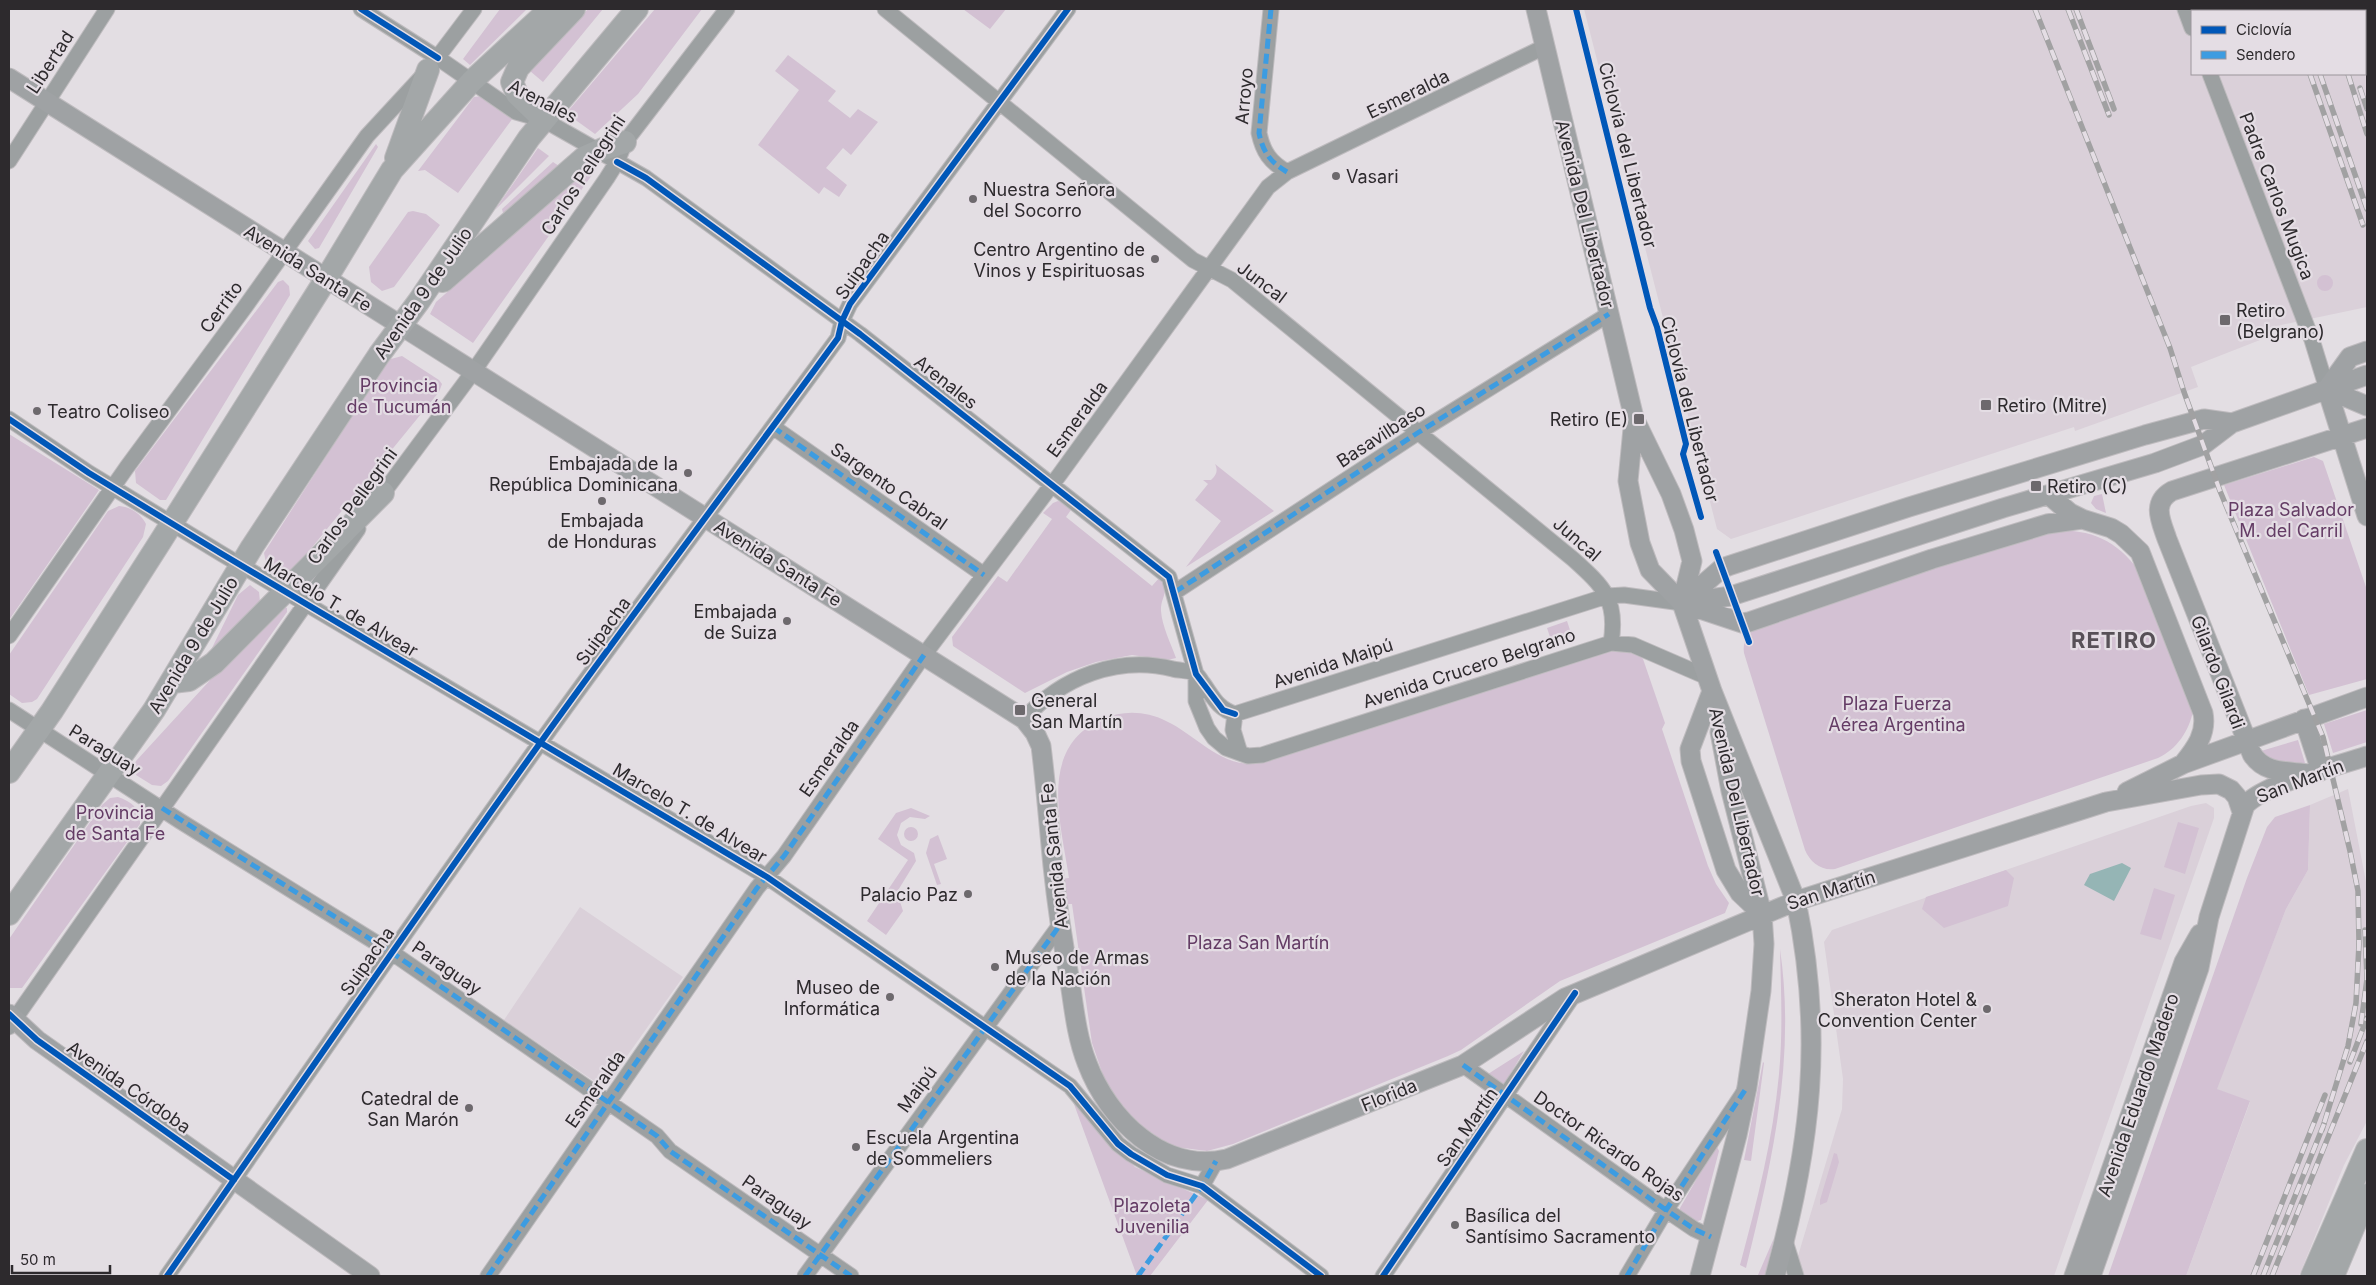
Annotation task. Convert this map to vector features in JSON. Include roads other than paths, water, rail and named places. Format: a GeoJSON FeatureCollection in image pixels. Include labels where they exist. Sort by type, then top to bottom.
{"type":"FeatureCollection","features":[{"type":"Feature","properties":{"kind":"highway"},"geometry":{"type":"LineString","coordinates":[[392,170],[472,82],[550,9]]}},
{"type":"Feature","properties":{"kind":"highway"},"geometry":{"type":"LineString","coordinates":[[544,120],[517,94],[512,82],[518,68],[574,9]]}},
{"type":"Feature","properties":{"kind":"highway","name":"Avenida 9 de Julio"},"geometry":{"type":"LineString","coordinates":[[9,914],[172,682],[241,565],[399,326],[419,301],[529,138],[637,9]]}},
{"type":"Feature","properties":{"kind":"highway"},"geometry":{"type":"LineString","coordinates":[[9,772],[39,730],[172,523],[326,279],[392,170],[433,64]]}},
{"type":"Feature","properties":{"kind":"highway"},"geometry":{"type":"LineString","coordinates":[[419,301],[586,157],[596,151],[625,142]]}},
{"type":"Feature","properties":{"kind":"highway"},"geometry":{"type":"LineString","coordinates":[[172,682],[189,680],[207,669],[383,493]]}},
{"type":"Feature","properties":{"kind":"highway"},"geometry":{"type":"LineString","coordinates":[[2312,1276],[2367,1150]]}},
{"type":"Feature","properties":{"kind":"highway"},"geometry":{"type":"LineString","coordinates":[[2333,1276],[2367,1195]]}},
{"type":"Feature","properties":{"kind":"main road","name":"Avenida Del Libertador"},"geometry":{"type":"LineString","coordinates":[[1536,9],[1634,418],[1671,494],[1684,530],[1692,561],[1682,603]]}},
{"type":"Feature","properties":{"kind":"main road","name":"Avenida Santa Fe"},"geometry":{"type":"LineString","coordinates":[[9,78],[1024,719],[1035,733],[1041,746],[1060,925],[1083,1052],[1092,1075],[1107,1102],[1129,1128],[1158,1149],[1181,1158],[1216,1161]]}},
{"type":"Feature","properties":{"kind":"main road"},"geometry":{"type":"LineString","coordinates":[[2327,389],[2350,357],[2367,351]]}},
{"type":"Feature","properties":{"kind":"main road"},"geometry":{"type":"LineString","coordinates":[[1682,603],[1732,596],[2050,494],[2148,466],[2203,445],[2232,423],[2367,376]]}},
{"type":"Feature","properties":{"kind":"main road"},"geometry":{"type":"LineString","coordinates":[[2327,389],[2367,406]]}},
{"type":"Feature","properties":{"kind":"main road"},"geometry":{"type":"LineString","coordinates":[[2327,389],[2367,516]]}},
{"type":"Feature","properties":{"kind":"main road","name":"Avenida Del Libertador"},"geometry":{"type":"LineString","coordinates":[[1634,418],[1628,481],[1640,542],[1650,570],[1682,603],[1710,684],[1796,900],[1807,970],[1812,1054],[1804,1150],[1794,1204],[1775,1276]]}},
{"type":"Feature","properties":{"kind":"main road"},"geometry":{"type":"LineString","coordinates":[[1682,603],[1721,569],[1737,563],[1909,507],[2145,434],[2204,419],[2232,423]]}},
{"type":"Feature","properties":{"kind":"main road"},"geometry":{"type":"LineString","coordinates":[[2342,436],[2367,428]]}},
{"type":"Feature","properties":{"kind":"main road","name":"Gilardo Gilardi"},"geometry":{"type":"LineString","coordinates":[[2245,740],[2167,539],[2161,519],[2160,502],[2162,497],[2172,491],[2342,436]]}},
{"type":"Feature","properties":{"kind":"main road"},"geometry":{"type":"LineString","coordinates":[[2050,494],[2070,513],[2082,519]]}},
{"type":"Feature","properties":{"kind":"main road"},"geometry":{"type":"LineString","coordinates":[[2036,528],[2048,510],[2050,494]]}},
{"type":"Feature","properties":{"kind":"main road"},"geometry":{"type":"LineString","coordinates":[[1682,603],[1742,623],[1748,622],[1910,566],[2047,524],[2082,519]]}},
{"type":"Feature","properties":{"kind":"main road","name":"Gilardo Gilardi"},"geometry":{"type":"LineString","coordinates":[[2082,519],[2111,528],[2132,543],[2140,552],[2196,692],[2245,740]]}},
{"type":"Feature","properties":{"kind":"main road","name":"Avenida Del Libertador"},"geometry":{"type":"LineString","coordinates":[[1700,1276],[1747,1087],[1761,991],[1764,944],[1762,914],[1731,791],[1710,684]]}},
{"type":"Feature","properties":{"kind":"main road"},"geometry":{"type":"LineString","coordinates":[[1710,684],[1690,748],[1691,762],[1726,870],[1740,892],[1762,914]]}},
{"type":"Feature","properties":{"kind":"main road"},"geometry":{"type":"LineString","coordinates":[[2183,764],[2197,745],[2204,727],[2203,713],[2196,692]]}},
{"type":"Feature","properties":{"kind":"main road","name":"San Martín"},"geometry":{"type":"LineString","coordinates":[[2106,802],[2183,764],[2367,697]]}},
{"type":"Feature","properties":{"kind":"main road"},"geometry":{"type":"LineString","coordinates":[[2245,740],[2254,759],[2264,766],[2317,773],[2304,719]]}},
{"type":"Feature","properties":{"kind":"main road","name":"San Martín"},"geometry":{"type":"LineString","coordinates":[[2242,812],[2245,805],[2259,794],[2367,756]]}},
{"type":"Feature","properties":{"kind":"main road","name":"San Martín"},"geometry":{"type":"LineString","coordinates":[[1575,993],[1796,900],[2106,802],[2201,785],[2219,784],[2231,790],[2237,798],[2242,812]]}},
{"type":"Feature","properties":{"kind":"main road","name":"Avenida Eduardo Madero"},"geometry":{"type":"LineString","coordinates":[[2091,1276],[2199,968],[2208,917],[2240,824],[2242,812]]}},
{"type":"Feature","properties":{"kind":"main road","name":"Avenida Eduardo Madero"},"geometry":{"type":"LineString","coordinates":[[2074,1276],[2184,962],[2208,917]]}},
{"type":"Feature","properties":{"kind":"main road","name":"Florida"},"geometry":{"type":"LineString","coordinates":[[1216,1161],[1463,1065],[1555,1004],[1575,993]]}},
{"type":"Feature","properties":{"kind":"main road","name":"Avenida Córdoba"},"geometry":{"type":"LineString","coordinates":[[11,1020],[370,1276]]}},
{"type":"Feature","properties":{"kind":"street","name":"Libertad"},"geometry":{"type":"LineString","coordinates":[[9,161],[107,9]]}},
{"type":"Feature","properties":{"kind":"street","name":"Arenales"},"geometry":{"type":"LineString","coordinates":[[361,9],[433,64],[472,82],[516,112],[544,120],[646,178],[842,321],[1170,577],[1196,674],[1196,701],[1207,728],[1214,738],[1226,748],[1240,753]]}},
{"type":"Feature","properties":{"kind":"street","name":"Cerrito"},"geometry":{"type":"LineString","coordinates":[[9,636],[113,487],[367,136],[433,64],[474,9]]}},
{"type":"Feature","properties":{"kind":"street","name":"Carlos Pellegrini"},"geometry":{"type":"LineString","coordinates":[[11,1020],[383,493],[473,372],[616,162],[625,142],[727,9]]}},
{"type":"Feature","properties":{"kind":"street","name":"Juncal"},"geometry":{"type":"LineString","coordinates":[[885,9],[1001,101],[1193,260],[1232,280],[1419,432],[1588,572],[1607,596]]}},
{"type":"Feature","properties":{"kind":"street","name":"Suipacha"},"geometry":{"type":"LineString","coordinates":[[167,1276],[391,952],[541,741],[838,338],[842,321],[850,304],[1068,9]]}},
{"type":"Feature","properties":{"kind":"street","name":"Arroyo"},"geometry":{"type":"LineString","coordinates":[[1271,9],[1259,133],[1262,147],[1271,162],[1287,172]]}},
{"type":"Feature","properties":{"kind":"street"},"geometry":{"type":"LineString","coordinates":[[2185,9],[2191,25]]}},
{"type":"Feature","properties":{"kind":"street","name":"Esmeralda"},"geometry":{"type":"LineString","coordinates":[[1287,172],[1544,47]]}},
{"type":"Feature","properties":{"kind":"street","name":"Padre Carlos Mugica"},"geometry":{"type":"LineString","coordinates":[[2210,75],[2312,340],[2327,389]]}},
{"type":"Feature","properties":{"kind":"street"},"geometry":{"type":"LineString","coordinates":[[1209,267],[1268,187],[1287,172]]}},
{"type":"Feature","properties":{"kind":"street","name":"Esmeralda"},"geometry":{"type":"LineString","coordinates":[[488,1276],[758,888],[768,877],[924,655],[1053,485],[1209,267]]}},
{"type":"Feature","properties":{"kind":"street","name":"Basavilbaso"},"geometry":{"type":"LineString","coordinates":[[1175,592],[1419,432],[1609,314]]}},
{"type":"Feature","properties":{"kind":"street","name":"Marcelo T. de Alvear"},"geometry":{"type":"LineString","coordinates":[[9,419],[113,487],[284,591],[541,741],[768,877],[986,1026],[1070,1086],[1118,1144],[1131,1154],[1167,1175],[1202,1186],[1321,1276]]}},
{"type":"Feature","properties":{"kind":"street","name":"Sargento Cabral"},"geometry":{"type":"LineString","coordinates":[[773,427],[984,575]]}},
{"type":"Feature","properties":{"kind":"street","name":"Avenida Maipú"},"geometry":{"type":"LineString","coordinates":[[1235,714],[1607,596],[1624,595],[1682,603]]}},
{"type":"Feature","properties":{"kind":"street"},"geometry":{"type":"LineString","coordinates":[[1607,596],[1613,610],[1614,623],[1611,643]]}},
{"type":"Feature","properties":{"kind":"street","name":"Avenida Crucero Belgrano"},"geometry":{"type":"LineString","coordinates":[[1240,753],[1248,756],[1262,755],[1611,643],[1633,645],[1710,684]]}},
{"type":"Feature","properties":{"kind":"street"},"geometry":{"type":"LineString","coordinates":[[1024,719],[1050,694],[1074,680],[1114,665],[1164,666],[1196,674],[1223,710],[1235,714],[1233,730],[1240,753]]}},
{"type":"Feature","properties":{"kind":"street","name":"Paraguay"},"geometry":{"type":"LineString","coordinates":[[9,710],[391,952],[657,1136],[670,1151],[851,1276]]}},
{"type":"Feature","properties":{"kind":"street","name":"Maipú"},"geometry":{"type":"LineString","coordinates":[[805,1276],[1060,925]]}},
{"type":"Feature","properties":{"kind":"street","name":"San Martín"},"geometry":{"type":"LineString","coordinates":[[1383,1276],[1575,993]]}},
{"type":"Feature","properties":{"kind":"street","name":"Doctor Ricardo Rojas"},"geometry":{"type":"LineString","coordinates":[[1463,1065],[1666,1210],[1694,1229],[1711,1237]]}},
{"type":"Feature","properties":{"kind":"street"},"geometry":{"type":"LineString","coordinates":[[1627,1276],[1666,1210],[1747,1087]]}},
{"type":"Feature","properties":{"kind":"street"},"geometry":{"type":"LineString","coordinates":[[1202,1186],[1216,1161]]}},
{"type":"Feature","properties":{"kind":"street"},"geometry":{"type":"LineString","coordinates":[[1785,1241],[1796,1276]]}},
{"type":"Feature","properties":{"kind":"water"},"geometry":{"type":"Polygon","coordinates":[[[2122,863],[2131,868],[2114,901],[2084,885],[2090,874],[2122,863]]]}},
{"type":"Feature","properties":{"kind":"railway"},"geometry":{"type":"LineString","coordinates":[[2035,9],[2170,348],[2220,491],[2323,737],[2358,891],[2359,944],[2356,1003],[2348,1046],[2322,1130]]}},
{"type":"Feature","properties":{"kind":"railway"},"geometry":{"type":"LineString","coordinates":[[2068,9],[2109,115]]}},
{"type":"Feature","properties":{"kind":"railway"},"geometry":{"type":"LineString","coordinates":[[2076,9],[2114,109]]}},
{"type":"Feature","properties":{"kind":"railway"},"geometry":{"type":"LineString","coordinates":[[2366,41],[2367,45]]}},
{"type":"Feature","properties":{"kind":"railway"},"geometry":{"type":"LineString","coordinates":[[2310,75],[2363,225]]}},
{"type":"Feature","properties":{"kind":"railway"},"geometry":{"type":"LineString","coordinates":[[2320,75],[2367,209]]}},
{"type":"Feature","properties":{"kind":"railway"},"geometry":{"type":"LineString","coordinates":[[2348,75],[2367,134]]}},
{"type":"Feature","properties":{"kind":"railway"},"geometry":{"type":"LineString","coordinates":[[2360,88],[2367,109]]}},
{"type":"Feature","properties":{"kind":"railway"},"geometry":{"type":"LineString","coordinates":[[2361,1024],[2367,979],[2365,930]]}},
{"type":"Feature","properties":{"kind":"railway"},"geometry":{"type":"LineString","coordinates":[[2350,1062],[2367,1018]]}},
{"type":"Feature","properties":{"kind":"railway"},"geometry":{"type":"LineString","coordinates":[[2272,1276],[2367,1041]]}},
{"type":"Feature","properties":{"kind":"railway"},"geometry":{"type":"LineString","coordinates":[[2253,1276],[2325,1095]]}},
{"type":"Feature","properties":{"kind":"railway"},"geometry":{"type":"LineString","coordinates":[[2263,1276],[2324,1124]]}},
{"type":"Feature","properties":{"kind":"place","name":"Vasari"},"geometry":{"type":"Point","coordinates":[1336,176]}},
{"type":"Feature","properties":{"kind":"place","name":"Nuestra Señora del Socorro"},"geometry":{"type":"Point","coordinates":[973,199]}},
{"type":"Feature","properties":{"kind":"place","name":"Centro Argentino de Vinos y Espirituosas"},"geometry":{"type":"Point","coordinates":[1155,259]}},
{"type":"Feature","properties":{"kind":"place","name":"Retiro (Belgrano)"},"geometry":{"type":"Point","coordinates":[2225,320]}},
{"type":"Feature","properties":{"kind":"place","name":"Retiro (Mitre)"},"geometry":{"type":"Point","coordinates":[1986,405]}},
{"type":"Feature","properties":{"kind":"place","name":"Teatro Coliseo"},"geometry":{"type":"Point","coordinates":[37,411]}},
{"type":"Feature","properties":{"kind":"place","name":"Retiro (E)"},"geometry":{"type":"Point","coordinates":[1639,419]}},
{"type":"Feature","properties":{"kind":"place","name":"Embajada de la República Dominicana"},"geometry":{"type":"Point","coordinates":[688,473]}},
{"type":"Feature","properties":{"kind":"place","name":"Retiro (C)"},"geometry":{"type":"Point","coordinates":[2036,486]}},
{"type":"Feature","properties":{"kind":"place","name":"Embajada de Honduras"},"geometry":{"type":"Point","coordinates":[602,501]}},
{"type":"Feature","properties":{"kind":"place","name":"Embajada de Suiza"},"geometry":{"type":"Point","coordinates":[787,621]}},
{"type":"Feature","properties":{"kind":"place","name":"General San Martín"},"geometry":{"type":"Point","coordinates":[1020,710]}},
{"type":"Feature","properties":{"kind":"place","name":"Palacio Paz"},"geometry":{"type":"Point","coordinates":[968,894]}},
{"type":"Feature","properties":{"kind":"place","name":"Museo de Armas de la Nación"},"geometry":{"type":"Point","coordinates":[995,967]}},
{"type":"Feature","properties":{"kind":"place","name":"Museo de Informática"},"geometry":{"type":"Point","coordinates":[890,997]}},
{"type":"Feature","properties":{"kind":"place","name":"Sheraton Hotel & Convention Center"},"geometry":{"type":"Point","coordinates":[1987,1009]}},
{"type":"Feature","properties":{"kind":"place","name":"Catedral de San Marón"},"geometry":{"type":"Point","coordinates":[469,1108]}},
{"type":"Feature","properties":{"kind":"place","name":"Escuela Argentina de Sommeliers"},"geometry":{"type":"Point","coordinates":[856,1147]}},
{"type":"Feature","properties":{"kind":"place","name":"Basílica del Santísimo Sacramento"},"geometry":{"type":"Point","coordinates":[1455,1225]}},
{"type":"Feature","properties":{"kind":"district","name":"RETIRO"},"geometry":{"type":"Point","coordinates":[2114,640]}},
{"type":"Feature","properties":{"kind":"park label","name":"Provincia de Tucumán"},"geometry":{"type":"Point","coordinates":[399,395]}},
{"type":"Feature","properties":{"kind":"park label","name":"Plaza Salvador M. del Carril"},"geometry":{"type":"Point","coordinates":[2291,519]}},
{"type":"Feature","properties":{"kind":"park label","name":"Plaza Fuerza Aérea Argentina"},"geometry":{"type":"Point","coordinates":[1897,713]}},
{"type":"Feature","properties":{"kind":"park label","name":"Provincia de Santa Fe"},"geometry":{"type":"Point","coordinates":[115,822]}},
{"type":"Feature","properties":{"kind":"park label","name":"Plaza San Martín"},"geometry":{"type":"Point","coordinates":[1258,942]}},
{"type":"Feature","properties":{"kind":"park label","name":"Plazoleta Juvenilia"},"geometry":{"type":"Point","coordinates":[1152,1215]}}]}
